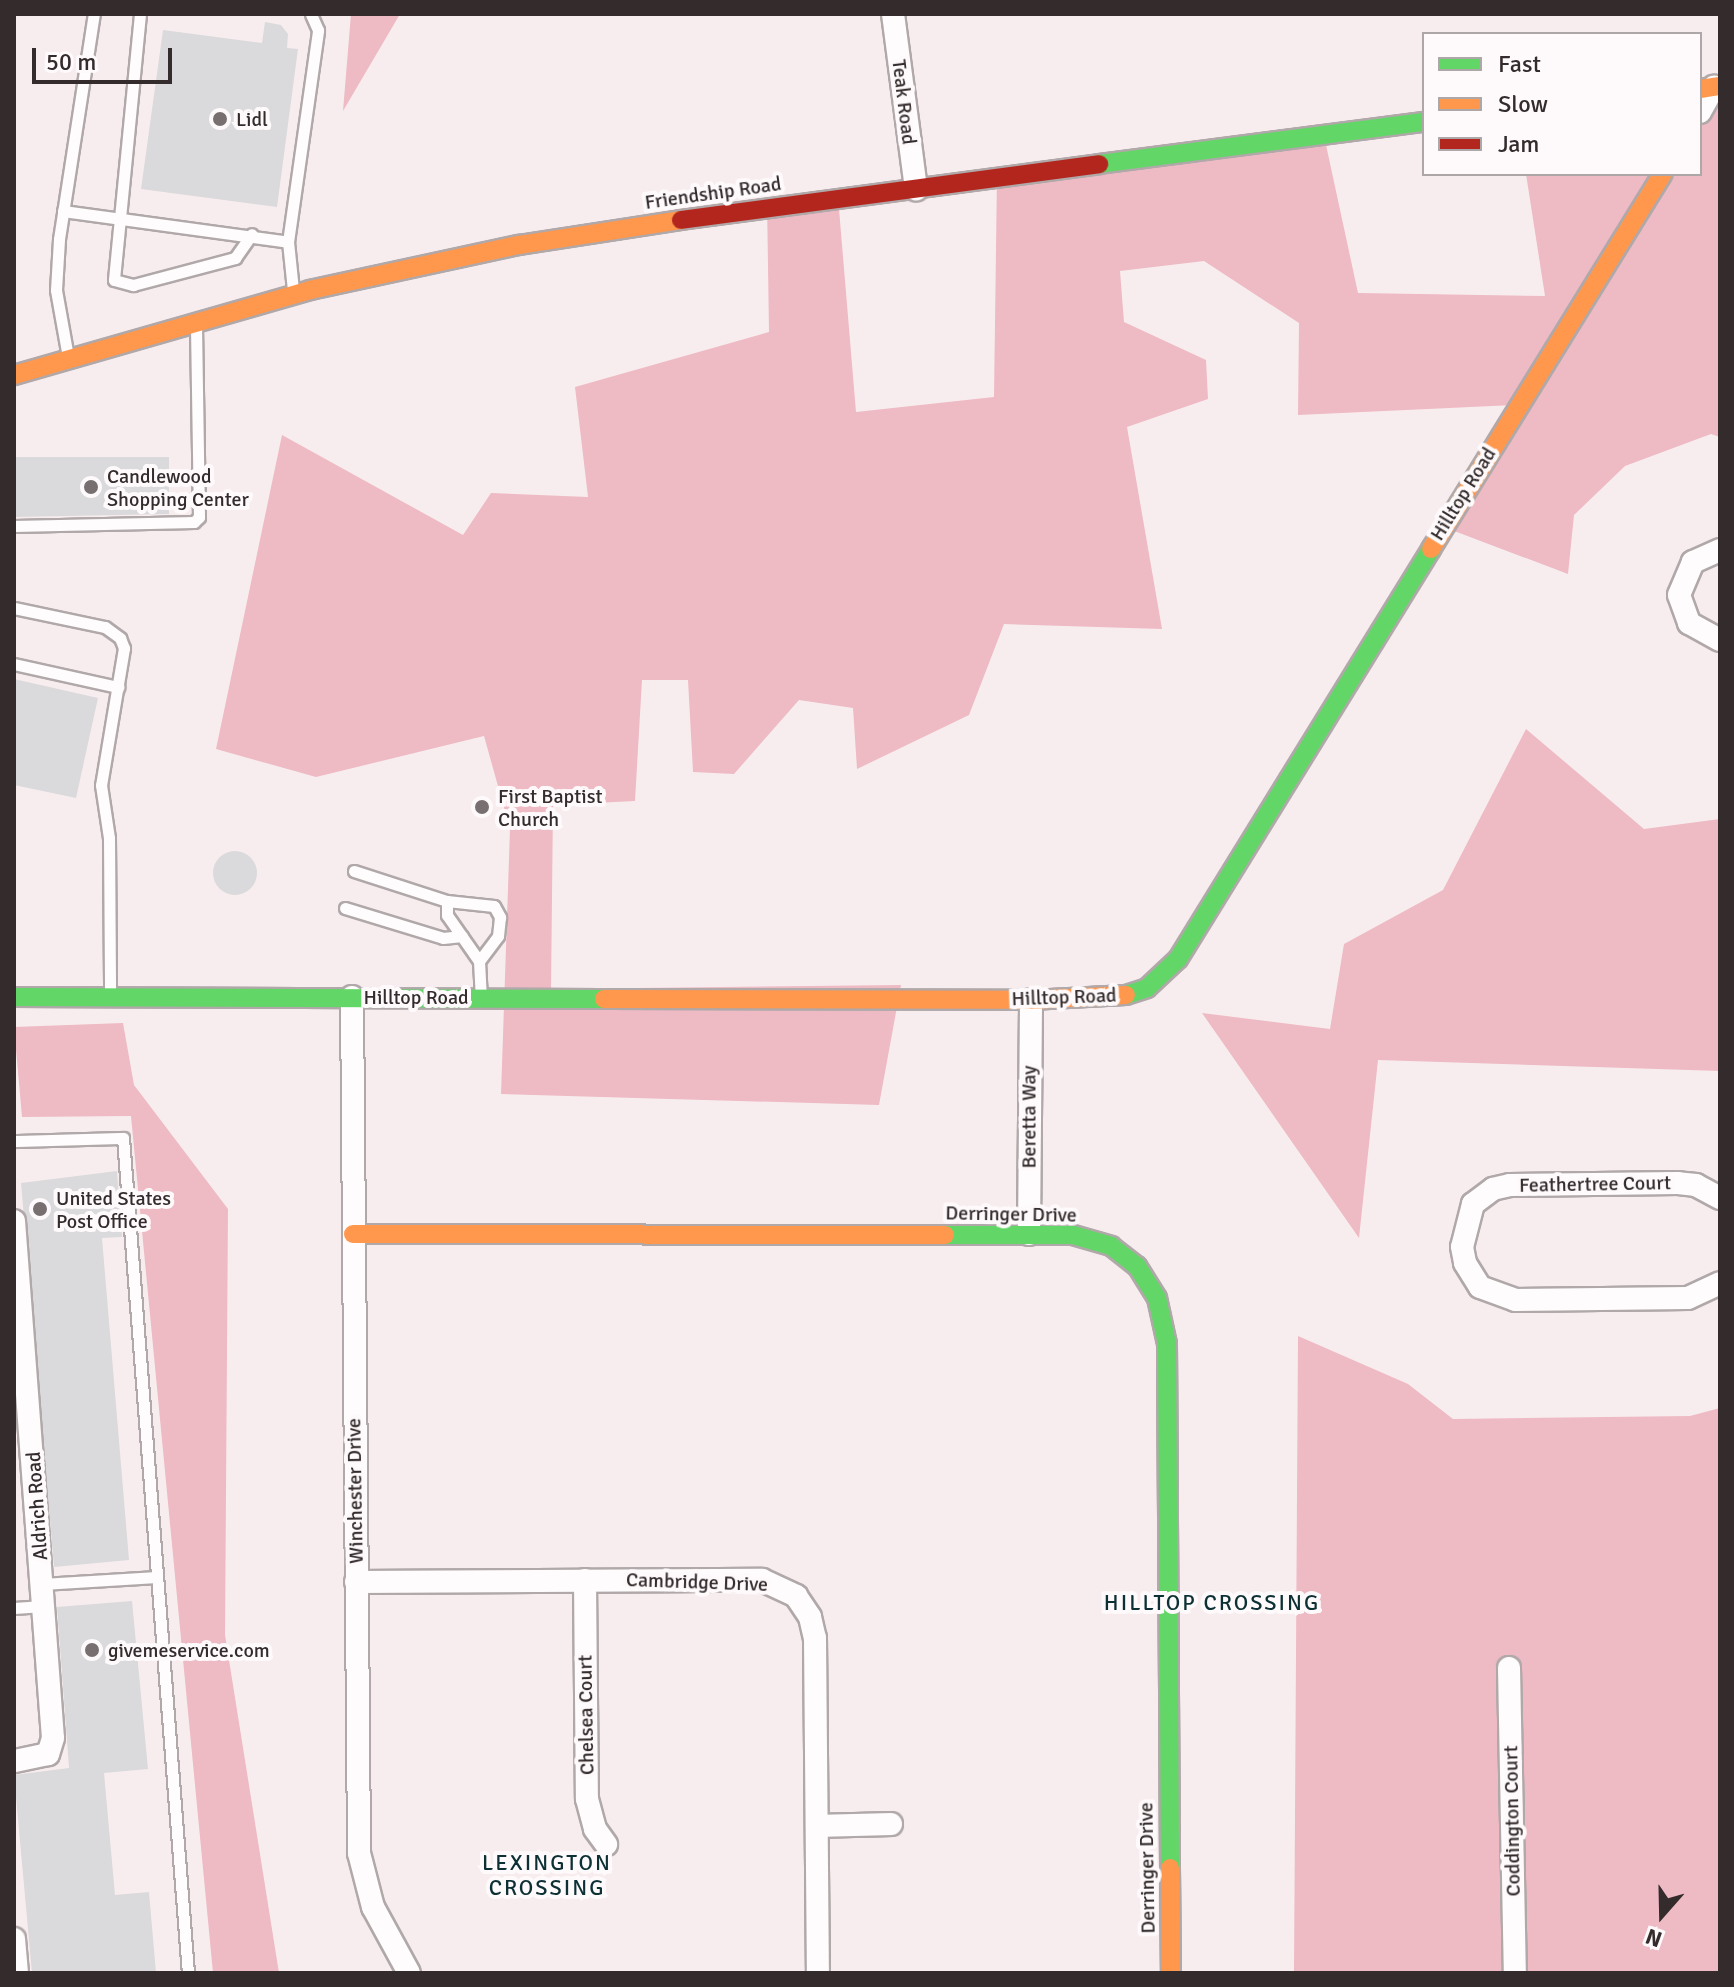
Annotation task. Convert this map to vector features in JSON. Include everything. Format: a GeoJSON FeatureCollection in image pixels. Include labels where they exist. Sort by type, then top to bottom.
{"type":"FeatureCollection","features":[{"type":"Feature","properties":{"kind":"street","name":"Teak Road"},"geometry":{"type":"LineString","coordinates":[[893,14],[916,189]]}},
{"type":"Feature","properties":{"kind":"street"},"geometry":{"type":"LineString","coordinates":[[1702,107],[1711,87]]}},
{"type":"Feature","properties":{"kind":"street","name":"Friendship Road"},"geometry":{"type":"LineString","coordinates":[[16,373],[293,295],[540,242],[1422,122]]}},
{"type":"Feature","properties":{"kind":"street","name":"Hilltop Road"},"geometry":{"type":"LineString","coordinates":[[14,997],[1031,1000],[1133,994],[1159,978],[1178,959],[1662,176]]}},
{"type":"Feature","properties":{"kind":"street"},"geometry":{"type":"LineString","coordinates":[[1720,550],[1693,562],[1679,595],[1689,623],[1720,640]]}},
{"type":"Feature","properties":{"kind":"street","name":"Winchester Drive"},"geometry":{"type":"LineString","coordinates":[[352,997],[359,1853],[373,1907],[409,1973]]}},
{"type":"Feature","properties":{"kind":"street","name":"Beretta Way"},"geometry":{"type":"LineString","coordinates":[[1029,1234],[1031,1000]]}},
{"type":"Feature","properties":{"kind":"street","name":"Feathertree Court"},"geometry":{"type":"LineString","coordinates":[[1720,1198],[1696,1185],[1678,1183],[1510,1185],[1493,1189],[1473,1204],[1462,1247],[1465,1263],[1480,1287],[1515,1300],[1688,1298],[1720,1283]]}},
{"type":"Feature","properties":{"kind":"street","name":"Aldrich Road"},"geometry":{"type":"LineString","coordinates":[[14,1221],[52,1750],[38,1759],[14,1761]]}},
{"type":"Feature","properties":{"kind":"street","name":"Derringer Drive"},"geometry":{"type":"LineString","coordinates":[[353,1234],[1073,1235],[1122,1253],[1145,1276],[1164,1318],[1171,1973]]}},
{"type":"Feature","properties":{"kind":"street","name":"Chelsea Court"},"geometry":{"type":"LineString","coordinates":[[585,1580],[587,1799],[595,1829],[606,1844]]}},
{"type":"Feature","properties":{"kind":"street","name":"Cambridge Drive"},"geometry":{"type":"LineString","coordinates":[[356,1582],[762,1580],[796,1596],[810,1617],[815,1638],[818,1973]]}},
{"type":"Feature","properties":{"kind":"street","name":"Coddington Court"},"geometry":{"type":"LineString","coordinates":[[1509,1668],[1515,1973]]}},
{"type":"Feature","properties":{"kind":"street"},"geometry":{"type":"LineString","coordinates":[[817,1826],[891,1824]]}},
{"type":"Feature","properties":{"kind":"street"},"geometry":{"type":"LineString","coordinates":[[14,1939],[17,1973]]}},
{"type":"Feature","properties":{"kind":"lane"},"geometry":{"type":"LineString","coordinates":[[68,358],[56,290],[63,211],[94,14]]}},
{"type":"Feature","properties":{"kind":"lane"},"geometry":{"type":"LineString","coordinates":[[140,14],[114,280],[133,285],[235,258],[252,234]]}},
{"type":"Feature","properties":{"kind":"lane"},"geometry":{"type":"LineString","coordinates":[[293,295],[288,242],[318,30],[311,14]]}},
{"type":"Feature","properties":{"kind":"lane"},"geometry":{"type":"LineString","coordinates":[[63,211],[252,234],[288,242]]}},
{"type":"Feature","properties":{"kind":"lane"},"geometry":{"type":"LineString","coordinates":[[14,526],[183,526],[199,517],[196,321]]}},
{"type":"Feature","properties":{"kind":"lane"},"geometry":{"type":"LineString","coordinates":[[14,608],[115,632],[124,648],[101,785],[109,838],[110,998]]}},
{"type":"Feature","properties":{"kind":"lane"},"geometry":{"type":"LineString","coordinates":[[14,664],[118,687]]}},
{"type":"Feature","properties":{"kind":"lane"},"geometry":{"type":"LineString","coordinates":[[354,871],[447,901],[494,906],[500,917],[498,936],[479,961]]}},
{"type":"Feature","properties":{"kind":"lane"},"geometry":{"type":"LineString","coordinates":[[447,901],[447,915],[479,961],[481,997]]}},
{"type":"Feature","properties":{"kind":"lane"},"geometry":{"type":"LineString","coordinates":[[345,908],[443,938],[462,936]]}},
{"type":"Feature","properties":{"kind":"lane"},"geometry":{"type":"LineString","coordinates":[[14,1141],[123,1138],[188,1973]]}},
{"type":"Feature","properties":{"kind":"lane"},"geometry":{"type":"LineString","coordinates":[[14,1608],[42,1595],[157,1577]]}},
{"type":"Feature","properties":{"kind":"shaded area"},"geometry":{"type":"Polygon","coordinates":[[[351,14],[400,14],[343,111],[351,14]]]}},
{"type":"Feature","properties":{"kind":"shaded area"},"geometry":{"type":"Polygon","coordinates":[[[1720,77],[1720,437],[1711,434],[1625,466],[1574,515],[1568,574],[1441,526],[1514,405],[1298,415],[1299,323],[1204,261],[1120,271],[1124,322],[1206,360],[1208,399],[1127,427],[1162,629],[1004,624],[969,715],[857,769],[853,708],[799,700],[734,774],[693,772],[688,680],[642,680],[635,801],[553,805],[551,989],[901,985],[879,1105],[501,1094],[510,829],[484,736],[316,777],[216,749],[282,435],[463,535],[491,493],[588,497],[575,387],[769,332],[767,201],[838,197],[856,412],[994,397],[997,175],[1323,131],[1358,293],[1545,296],[1526,176],[1702,176],[1702,80],[1720,77]]]}},
{"type":"Feature","properties":{"kind":"shaded area"},"geometry":{"type":"Polygon","coordinates":[[[1526,729],[1644,829],[1720,819],[1720,1071],[1378,1060],[1359,1238],[1202,1013],[1330,1029],[1344,944],[1443,890],[1526,729]]]}},
{"type":"Feature","properties":{"kind":"shaded area"},"geometry":{"type":"Polygon","coordinates":[[[123,1023],[134,1085],[228,1209],[225,1635],[279,1973],[213,1973],[131,1116],[22,1117],[14,1027],[123,1023]]]}},
{"type":"Feature","properties":{"kind":"shaded area"},"geometry":{"type":"Polygon","coordinates":[[[1298,1336],[1408,1384],[1453,1419],[1690,1416],[1720,1408],[1720,1973],[1294,1973],[1298,1336]]]}},
{"type":"Feature","properties":{"kind":"building","name":"Lidl"},"geometry":{"type":"Polygon","coordinates":[[[265,22],[281,25],[288,34],[287,48],[298,49],[277,207],[141,189],[163,30],[262,43],[265,22]]]}},
{"type":"Feature","properties":{"kind":"building","name":"Candlewood Shopping Center"},"geometry":{"type":"Polygon","coordinates":[[[14,457],[169,457],[169,514],[14,517],[14,457]]]}},
{"type":"Feature","properties":{"kind":"building"},"geometry":{"type":"Polygon","coordinates":[[[14,679],[98,698],[76,798],[14,785],[14,679]]]}},
{"type":"Feature","properties":{"kind":"building"},"geometry":{"type":"Polygon","coordinates":[[[235,851],[251,857],[257,873],[251,889],[235,895],[219,889],[213,873],[219,857],[235,851]]]}},
{"type":"Feature","properties":{"kind":"building"},"geometry":{"type":"Polygon","coordinates":[[[117,1171],[122,1237],[102,1238],[129,1560],[54,1567],[21,1183],[117,1171]]]}},
{"type":"Feature","properties":{"kind":"building"},"geometry":{"type":"Polygon","coordinates":[[[132,1601],[148,1769],[104,1773],[115,1895],[149,1892],[156,1973],[32,1973],[14,1775],[69,1768],[57,1607],[132,1601]]]}},
{"type":"Feature","properties":{"kind":"traffic: fast"},"geometry":{"type":"LineString","coordinates":[[1099,164],[1422,122]]}},
{"type":"Feature","properties":{"kind":"traffic: fast"},"geometry":{"type":"LineString","coordinates":[[1126,995],[1147,988],[1178,959],[1431,549]]}},
{"type":"Feature","properties":{"kind":"traffic: fast"},"geometry":{"type":"LineString","coordinates":[[14,997],[604,999]]}},
{"type":"Feature","properties":{"kind":"traffic: fast"},"geometry":{"type":"LineString","coordinates":[[945,1235],[1073,1235],[1111,1246],[1137,1266],[1157,1298],[1167,1344],[1170,1868]]}},
{"type":"Feature","properties":{"kind":"traffic: slow"},"geometry":{"type":"LineString","coordinates":[[1702,89],[1720,86]]}},
{"type":"Feature","properties":{"kind":"traffic: slow"},"geometry":{"type":"LineString","coordinates":[[1431,549],[1662,176]]}},
{"type":"Feature","properties":{"kind":"traffic: slow"},"geometry":{"type":"LineString","coordinates":[[14,375],[310,290],[519,245],[681,220]]}},
{"type":"Feature","properties":{"kind":"traffic: slow"},"geometry":{"type":"LineString","coordinates":[[604,999],[1031,1000],[1126,995]]}},
{"type":"Feature","properties":{"kind":"traffic: slow"},"geometry":{"type":"LineString","coordinates":[[353,1234],[945,1235]]}},
{"type":"Feature","properties":{"kind":"traffic: slow"},"geometry":{"type":"LineString","coordinates":[[1170,1868],[1171,1973]]}},
{"type":"Feature","properties":{"kind":"traffic: jam"},"geometry":{"type":"LineString","coordinates":[[681,220],[1099,164]]}},
{"type":"Feature","properties":{"kind":"place","name":"Lidl"},"geometry":{"type":"Point","coordinates":[220,119]}},
{"type":"Feature","properties":{"kind":"place","name":"Candlewood Shopping Center"},"geometry":{"type":"Point","coordinates":[91,487]}},
{"type":"Feature","properties":{"kind":"place","name":"First Baptist Church"},"geometry":{"type":"Point","coordinates":[482,807]}},
{"type":"Feature","properties":{"kind":"place","name":"United States Post Office"},"geometry":{"type":"Point","coordinates":[40,1209]}},
{"type":"Feature","properties":{"kind":"place","name":"givemeservice.com"},"geometry":{"type":"Point","coordinates":[92,1650]}},
{"type":"Feature","properties":{"kind":"district","name":"HILLTOP CROSSING"},"geometry":{"type":"Point","coordinates":[1212,1603]}},
{"type":"Feature","properties":{"kind":"district","name":"LEXINGTON CROSSING"},"geometry":{"type":"Point","coordinates":[547,1874]}}]}
